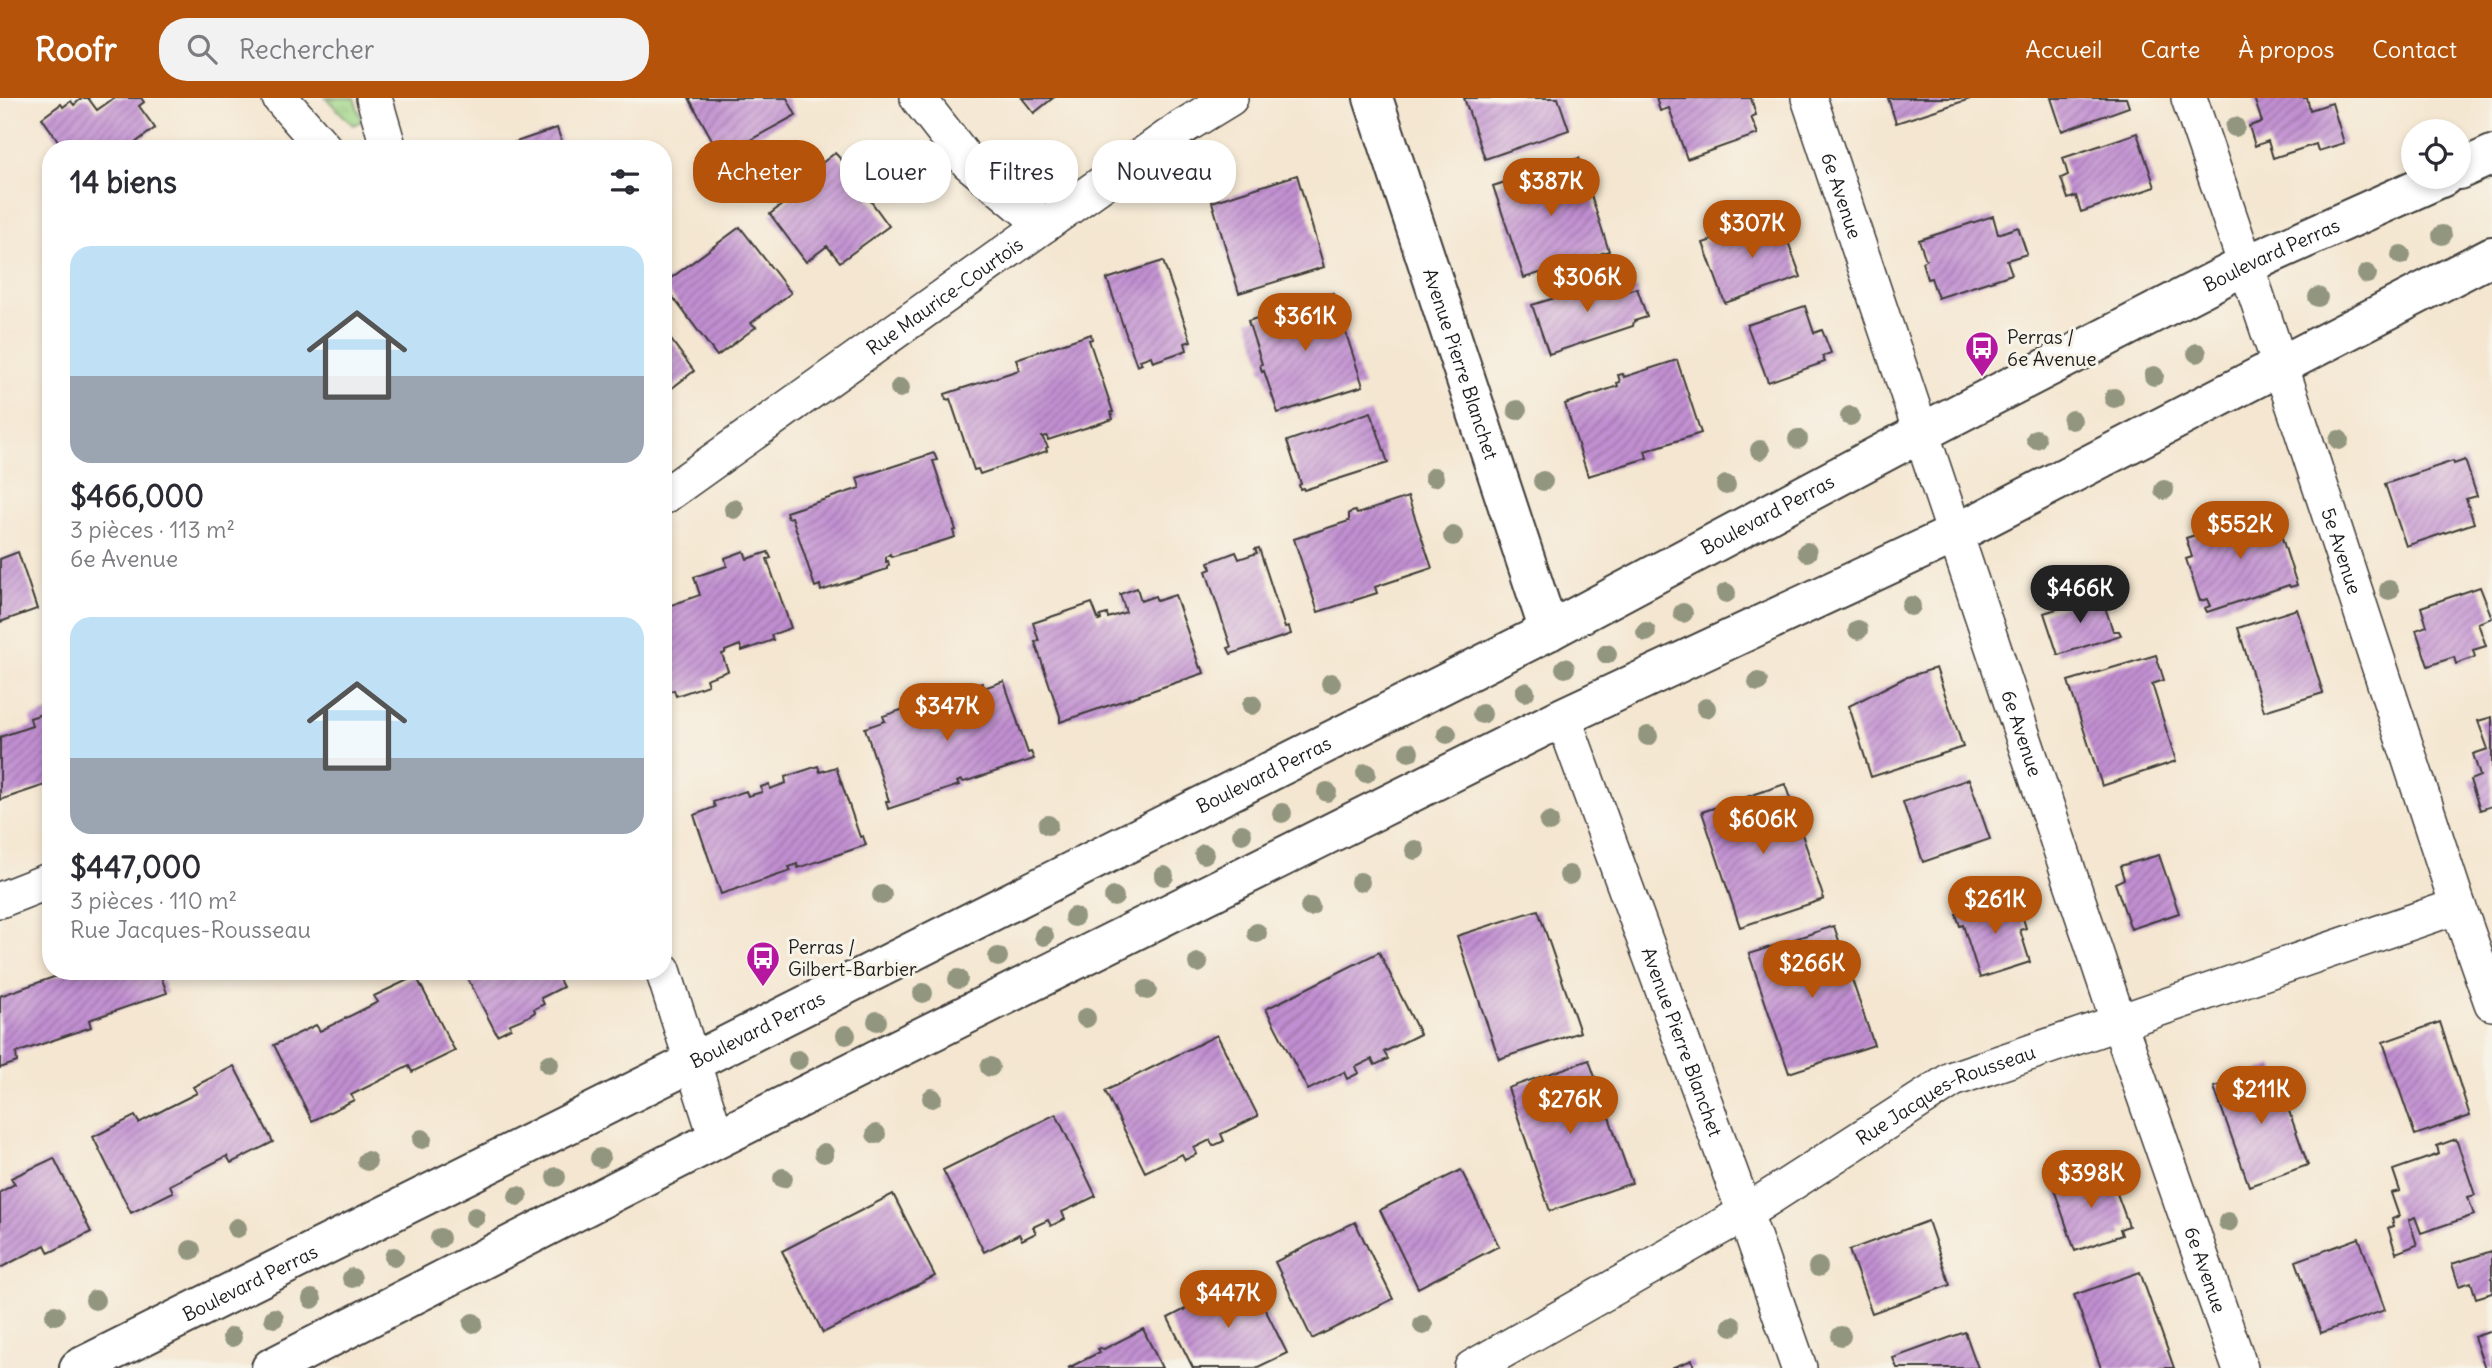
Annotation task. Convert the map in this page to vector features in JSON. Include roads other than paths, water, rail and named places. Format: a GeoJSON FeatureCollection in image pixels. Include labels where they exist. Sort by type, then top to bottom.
{"type":"FeatureCollection","features":[{"type":"Feature","properties":{"kind":"main road","name":"Avenue Pierre Blanchet"},"geometry":{"type":"LineString","coordinates":[[1373,98],[1549,631]]}},
{"type":"Feature","properties":{"kind":"main road"},"geometry":{"type":"LineString","coordinates":[[2471,165],[2492,155]]}},
{"type":"Feature","properties":{"kind":"main road","name":"Boulevard Perras"},"geometry":{"type":"LineString","coordinates":[[79,1368],[1549,631],[1921,432],[2246,265],[2416,189]]}},
{"type":"Feature","properties":{"kind":"main road"},"geometry":{"type":"LineString","coordinates":[[271,1368],[717,1139],[1563,717],[1957,533],[2492,256]]}},
{"type":"Feature","properties":{"kind":"street"},"geometry":{"type":"LineString","coordinates":[[280,98],[317,140]]}},
{"type":"Feature","properties":{"kind":"street"},"geometry":{"type":"LineString","coordinates":[[374,98],[386,140]]}},
{"type":"Feature","properties":{"kind":"street"},"geometry":{"type":"LineString","coordinates":[[918,98],[968,162],[1044,225]]}},
{"type":"Feature","properties":{"kind":"street","name":"Rue Maurice-Courtois"},"geometry":{"type":"LineString","coordinates":[[672,491],[1181,128],[1230,98]]}},
{"type":"Feature","properties":{"kind":"street","name":"6e Avenue"},"geometry":{"type":"LineString","coordinates":[[1809,98],[1957,533],[2119,1023],[2240,1368]]}},
{"type":"Feature","properties":{"kind":"street","name":"5e Avenue"},"geometry":{"type":"LineString","coordinates":[[2189,98],[2281,366],[2492,1003]]}},
{"type":"Feature","properties":{"kind":"street","name":"Avenue Pierre Blanchet"},"geometry":{"type":"LineString","coordinates":[[1563,717],[1800,1368]]}},
{"type":"Feature","properties":{"kind":"street"},"geometry":{"type":"LineString","coordinates":[[0,901],[42,884]]}},
{"type":"Feature","properties":{"kind":"street","name":"Rue Jacques-Rousseau"},"geometry":{"type":"LineString","coordinates":[[1472,1368],[1745,1213],[1953,1079],[2458,906]]}},
{"type":"Feature","properties":{"kind":"street"},"geometry":{"type":"LineString","coordinates":[[666,980],[717,1139]]}},
{"type":"Feature","properties":{"kind":"place","name":"Perras / 6e Avenue"},"geometry":{"type":"Point","coordinates":[1982,378]}},
{"type":"Feature","properties":{"kind":"place","name":"Perras / Gilbert-Barbier"},"geometry":{"type":"Point","coordinates":[763,988]}}]}
